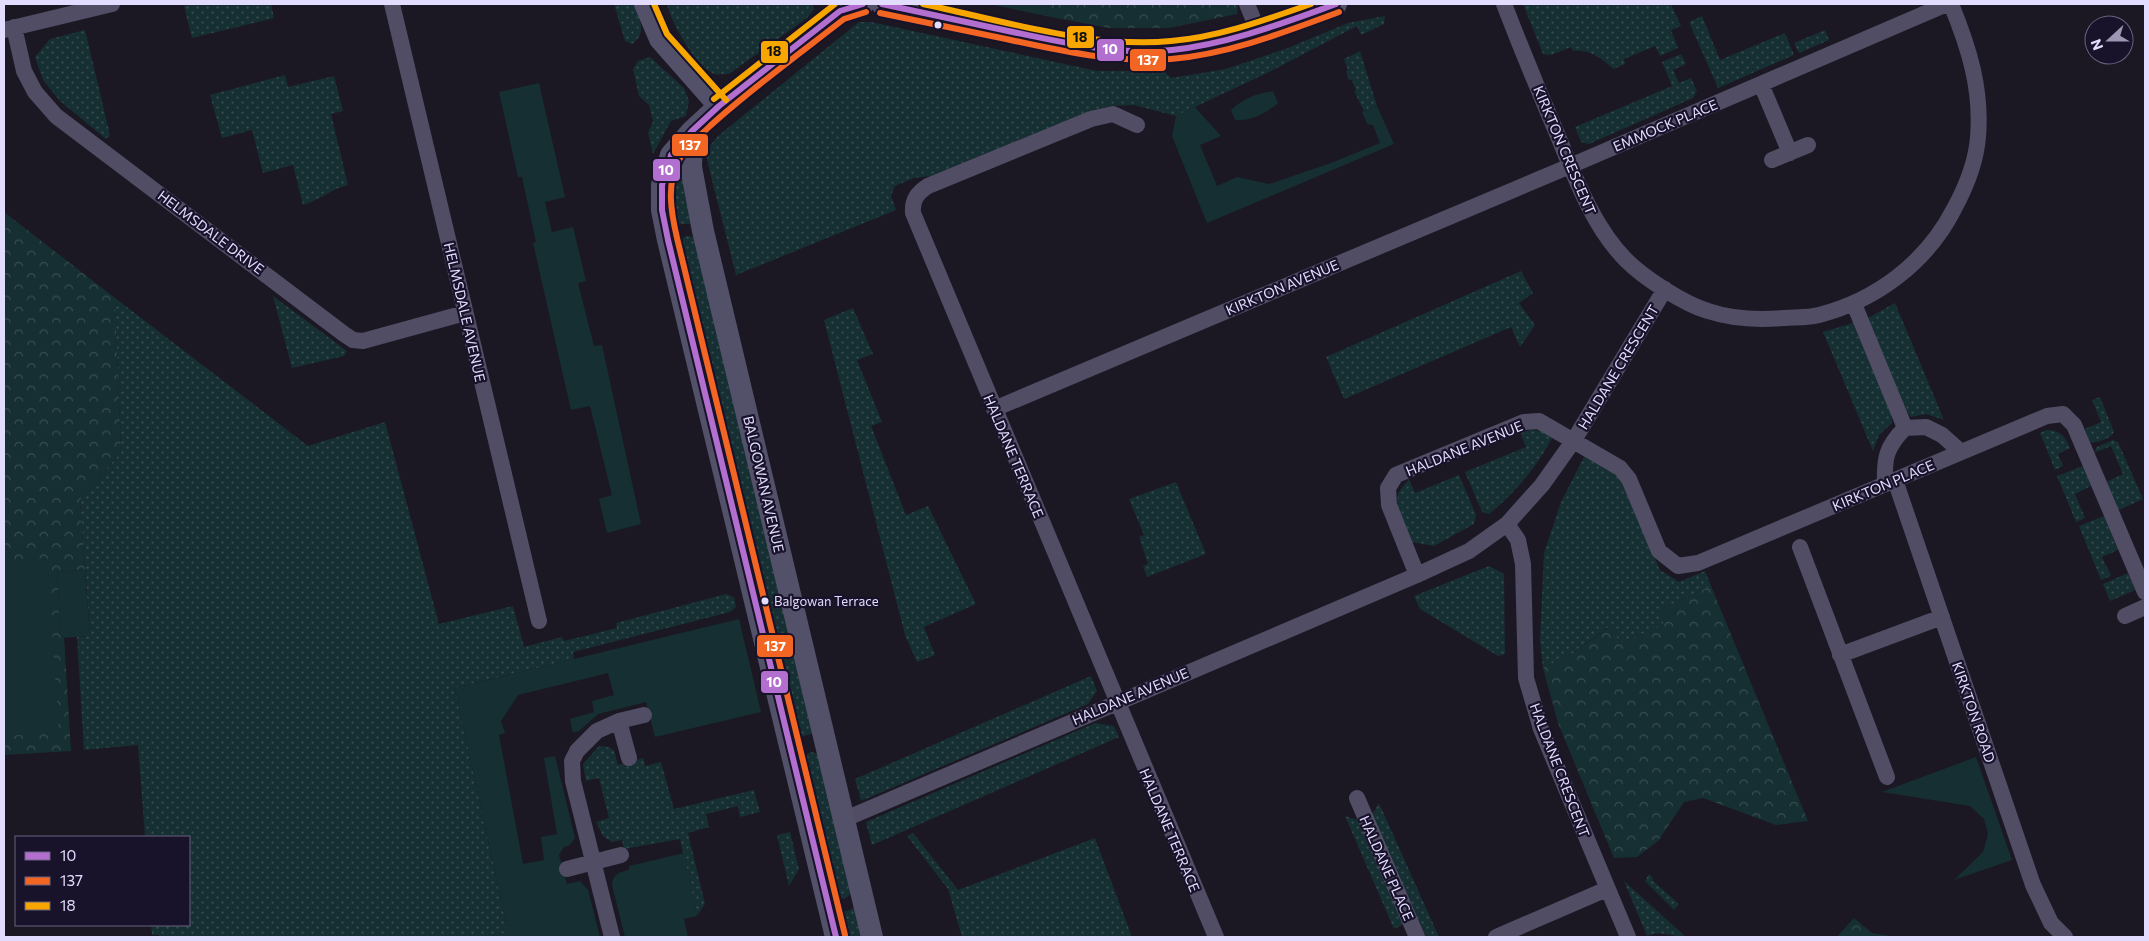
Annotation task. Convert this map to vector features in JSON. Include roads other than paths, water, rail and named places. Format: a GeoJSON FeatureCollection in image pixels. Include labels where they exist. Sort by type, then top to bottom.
{"type":"FeatureCollection","features":[{"type":"Feature","properties":{"kind":"street"},"geometry":{"type":"LineString","coordinates":[[9,29],[112,4]]}},
{"type":"Feature","properties":{"kind":"street","name":"HELMSDALE AVENUE"},"geometry":{"type":"LineString","coordinates":[[392,4],[539,620]]}},
{"type":"Feature","properties":{"kind":"street"},"geometry":{"type":"LineString","coordinates":[[645,4],[660,39],[719,106]]}},
{"type":"Feature","properties":{"kind":"street"},"geometry":{"type":"LineString","coordinates":[[836,937],[668,240],[662,210],[662,185],[671,155],[692,131],[719,106],[838,7],[863,4]]}},
{"type":"Feature","properties":{"kind":"street"},"geometry":{"type":"LineString","coordinates":[[882,4],[1096,48],[1139,52],[1172,50],[1214,43],[1258,31],[1336,4]]}},
{"type":"Feature","properties":{"kind":"street"},"geometry":{"type":"LineString","coordinates":[[1247,4],[1258,31]]}},
{"type":"Feature","properties":{"kind":"street","name":"KIRKTON CRESCENT"},"geometry":{"type":"LineString","coordinates":[[1504,4],[1570,166],[1594,219],[1620,253],[1626,260],[1665,289],[1708,311],[1759,320],[1816,316],[1854,304],[1887,285],[1920,258],[1946,226],[1968,182],[1978,139],[1978,92],[1968,45],[1951,4]]}},
{"type":"Feature","properties":{"kind":"street","name":"EMMOCK PLACE"},"geometry":{"type":"LineString","coordinates":[[1570,166],[1947,4]]}},
{"type":"Feature","properties":{"kind":"street","name":"HELMSDALE DRIVE"},"geometry":{"type":"LineString","coordinates":[[9,29],[24,70],[35,92],[56,116],[353,340],[364,341],[465,313]]}},
{"type":"Feature","properties":{"kind":"street"},"geometry":{"type":"LineString","coordinates":[[1761,84],[1790,153]]}},
{"type":"Feature","properties":{"kind":"street","name":"HALDANE TERRACE"},"geometry":{"type":"LineString","coordinates":[[1137,125],[1113,114],[1091,119],[928,186],[918,192],[912,204],[913,213],[994,409],[1216,937]]}},
{"type":"Feature","properties":{"kind":"street","name":"BALGOWAN AVENUE"},"geometry":{"type":"LineString","coordinates":[[692,131],[691,167],[703,231],[872,937]]}},
{"type":"Feature","properties":{"kind":"street"},"geometry":{"type":"LineString","coordinates":[[1772,160],[1808,145]]}},
{"type":"Feature","properties":{"kind":"street","name":"KIRKTON AVENUE"},"geometry":{"type":"LineString","coordinates":[[994,409],[1570,166]]}},
{"type":"Feature","properties":{"kind":"street"},"geometry":{"type":"LineString","coordinates":[[668,240],[683,231],[703,231]]}},
{"type":"Feature","properties":{"kind":"street","name":"HALDANE CRESCENT"},"geometry":{"type":"LineString","coordinates":[[1628,937],[1541,729],[1526,678],[1523,564],[1518,540],[1507,524],[1542,484],[1574,440],[1665,289]]}},
{"type":"Feature","properties":{"kind":"street"},"geometry":{"type":"LineString","coordinates":[[1854,304],[1905,428],[1926,427],[1942,435],[1961,452]]}},
{"type":"Feature","properties":{"kind":"street","name":"KIRKTON PLACE"},"geometry":{"type":"LineString","coordinates":[[1574,440],[1620,468],[1629,479],[1660,551],[1678,566],[1698,563],[2047,416],[2063,414],[2074,425],[2145,592]]}},
{"type":"Feature","properties":{"kind":"street","name":"HALDANE AVENUE"},"geometry":{"type":"LineString","coordinates":[[1417,575],[1389,505],[1388,488],[1396,475],[1524,422],[1539,421],[1574,440]]}},
{"type":"Feature","properties":{"kind":"street","name":"KIRKTON ROAD"},"geometry":{"type":"LineString","coordinates":[[1905,428],[1892,442],[1884,462],[1890,482],[1942,617],[2033,885],[2051,923],[2065,937]]}},
{"type":"Feature","properties":{"kind":"street","name":"HALDANE AVENUE"},"geometry":{"type":"LineString","coordinates":[[844,819],[1469,552],[1507,524]]}},
{"type":"Feature","properties":{"kind":"street"},"geometry":{"type":"LineString","coordinates":[[1800,547],[1887,777]]}},
{"type":"Feature","properties":{"kind":"street"},"geometry":{"type":"LineString","coordinates":[[2125,616],[2145,607]]}},
{"type":"Feature","properties":{"kind":"street"},"geometry":{"type":"LineString","coordinates":[[1840,655],[1942,617]]}},
{"type":"Feature","properties":{"kind":"street"},"geometry":{"type":"LineString","coordinates":[[612,937],[573,781],[572,761],[577,751],[597,731],[620,721],[644,715]]}},
{"type":"Feature","properties":{"kind":"street"},"geometry":{"type":"LineString","coordinates":[[620,721],[629,758]]}},
{"type":"Feature","properties":{"kind":"street"},"geometry":{"type":"LineString","coordinates":[[790,747],[824,738]]}},
{"type":"Feature","properties":{"kind":"street","name":"HALDANE PLACE"},"geometry":{"type":"LineString","coordinates":[[1357,798],[1417,937]]}},
{"type":"Feature","properties":{"kind":"street"},"geometry":{"type":"LineString","coordinates":[[567,869],[621,855]]}},
{"type":"Feature","properties":{"kind":"street"},"geometry":{"type":"LineString","coordinates":[[1496,937],[1607,889]]}},
{"type":"Feature","properties":{"kind":"street"},"geometry":{"type":"LineString","coordinates":[[828,904],[846,904],[862,896]]}},
{"type":"Feature","properties":{"kind":"place","name":"Balgowan Terrace"},"geometry":{"type":"Point","coordinates":[765,601]}}]}
